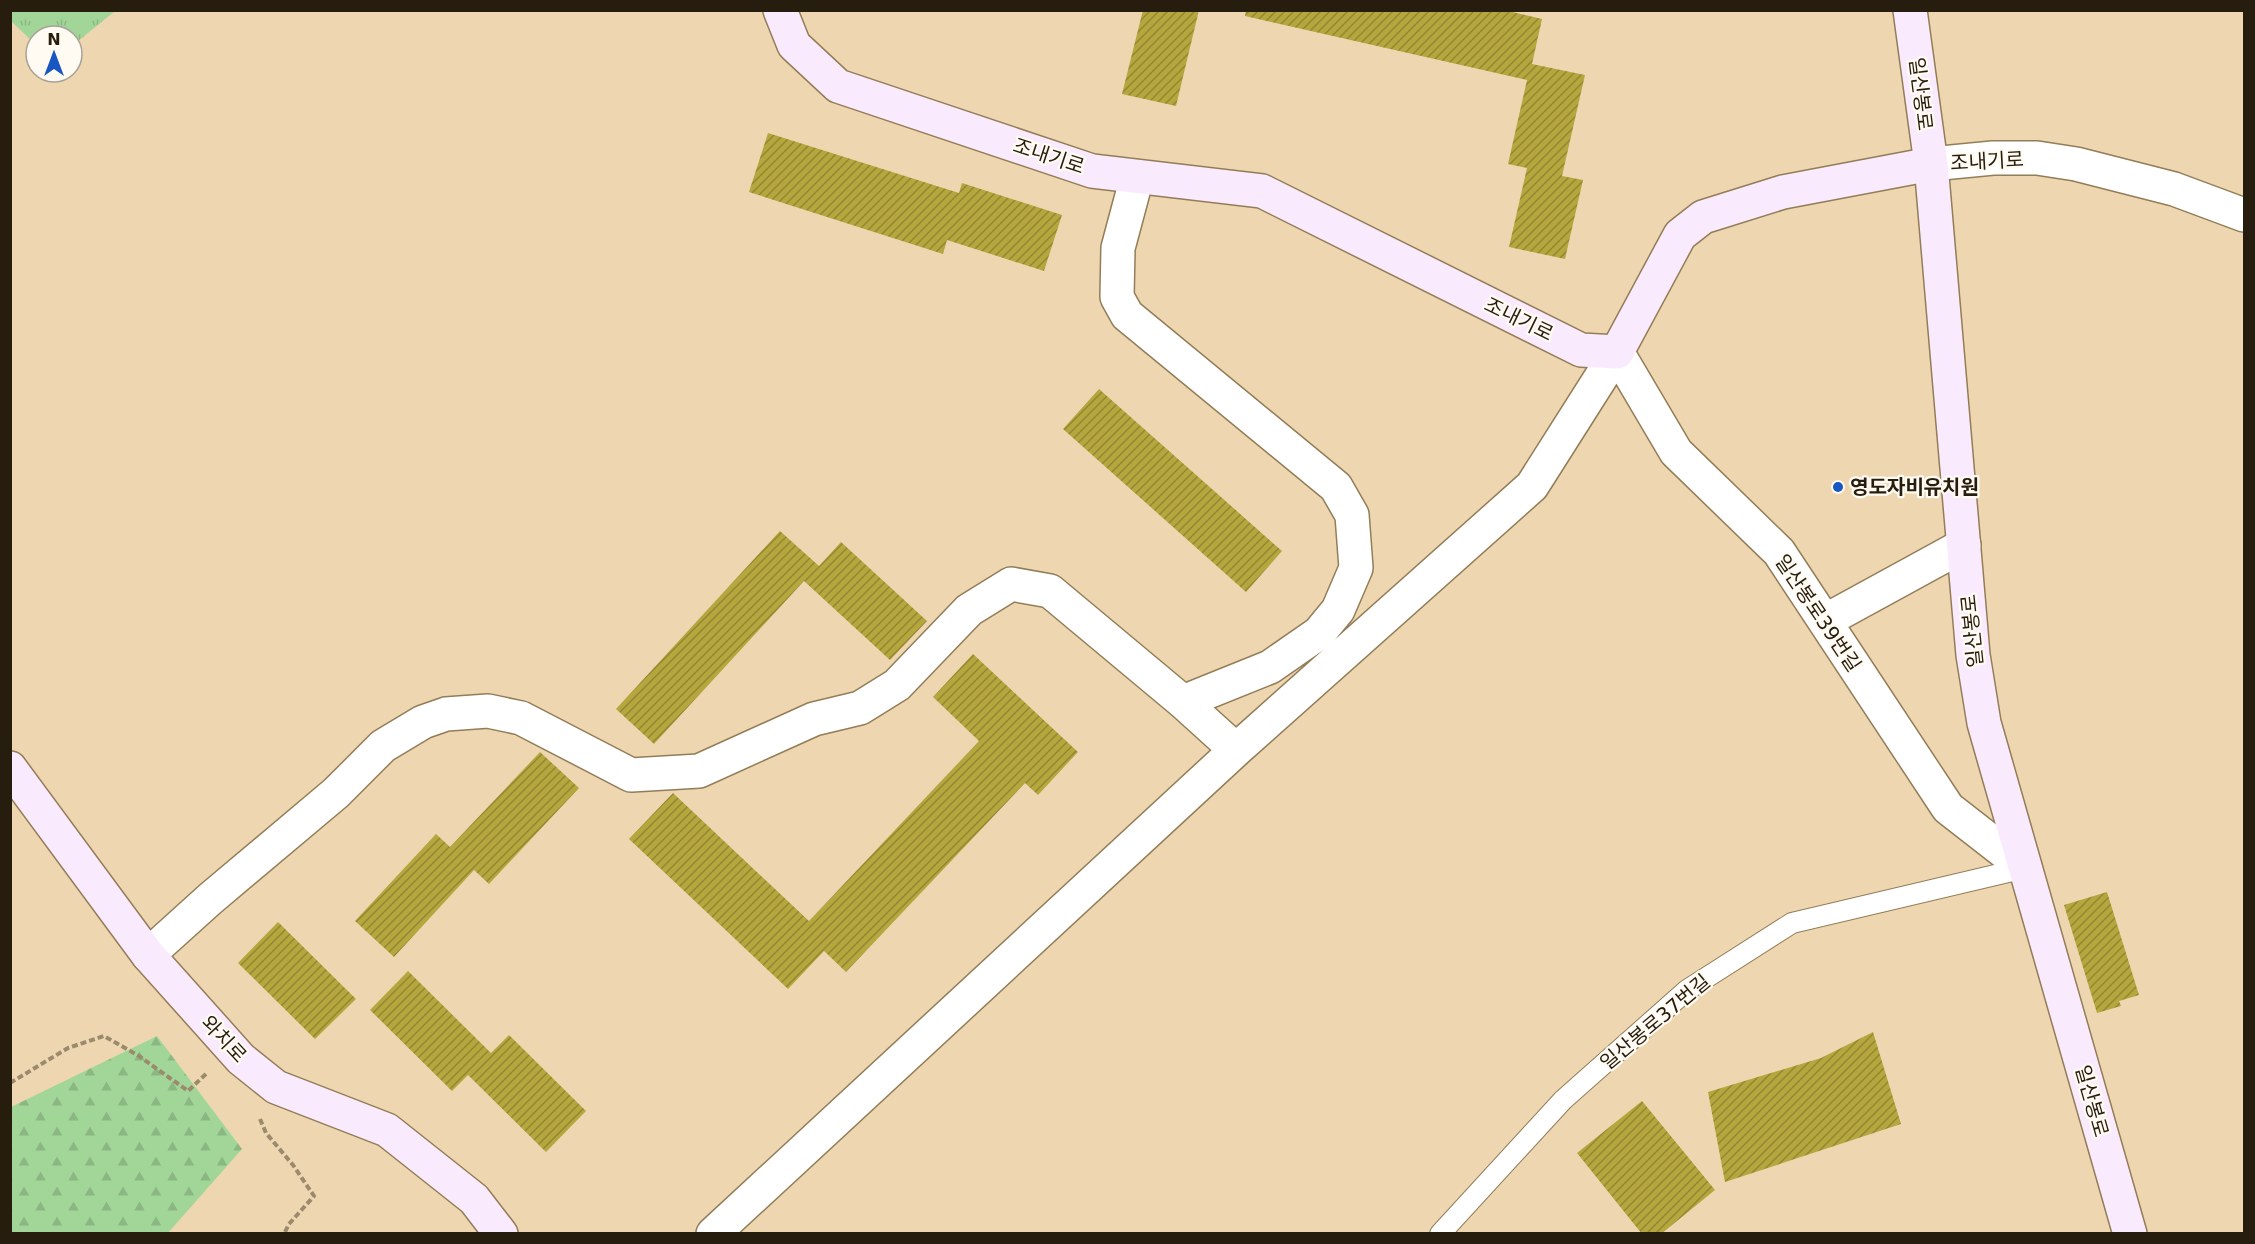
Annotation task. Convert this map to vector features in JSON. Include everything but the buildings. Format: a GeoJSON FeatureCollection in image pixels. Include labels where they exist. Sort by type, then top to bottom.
{"type":"FeatureCollection","features":[{"type":"Feature","properties":{"kind":"street","name":"조내기로"},"geometry":{"type":"LineString","coordinates":[[780,10],[794,45],[838,86],[1092,171],[1262,191],[1581,350],[1617,352],[1680,235],[1703,217],[1783,192],[1930,164],[1993,158],[2037,158],[2076,164],[2175,189],[2244,214]]}},
{"type":"Feature","properties":{"kind":"street","name":"일산봉로"},"geometry":{"type":"LineString","coordinates":[[1910,10],[1930,164],[1973,655],[1984,723],[2130,1233]]}},
{"type":"Feature","properties":{"kind":"street"},"geometry":{"type":"LineString","coordinates":[[1137,177],[1118,248],[1117,297],[1127,315],[1336,487],[1352,514],[1356,568],[1338,610],[1319,633],[1270,667],[1183,702]]}},
{"type":"Feature","properties":{"kind":"street"},"geometry":{"type":"LineString","coordinates":[[713,1233],[1236,750],[1532,486],[1617,352]]}},
{"type":"Feature","properties":{"kind":"street","name":"일산봉로39번길"},"geometry":{"type":"LineString","coordinates":[[1617,352],[1676,452],[1779,552],[1948,808],[2025,868]]}},
{"type":"Feature","properties":{"kind":"street"},"geometry":{"type":"LineString","coordinates":[[1825,621],[1964,545]]}},
{"type":"Feature","properties":{"kind":"street"},"geometry":{"type":"LineString","coordinates":[[148,955],[210,899],[336,793],[383,746],[423,722],[446,714],[488,711],[521,718],[631,775],[699,771],[814,719],[860,708],[897,685],[969,610],[1011,584],[1050,591],[1183,702],[1236,750]]}},
{"type":"Feature","properties":{"kind":"street","name":"와치로"},"geometry":{"type":"LineString","coordinates":[[10,768],[148,955],[242,1059],[276,1087],[387,1130],[474,1199],[501,1233]]}},
{"type":"Feature","properties":{"kind":"lane","name":"일산봉로37번길"},"geometry":{"type":"LineString","coordinates":[[1440,1233],[1563,1100],[1687,990],[1792,923],[2025,868]]}},
{"type":"Feature","properties":{"kind":"path"},"geometry":{"type":"LineString","coordinates":[[10,1083],[68,1048],[104,1036],[139,1056],[188,1091],[233,1049]]}},
{"type":"Feature","properties":{"kind":"path"},"geometry":{"type":"LineString","coordinates":[[276,1087],[260,1119],[266,1133],[293,1165],[314,1196],[284,1233]]}},
{"type":"Feature","properties":{"kind":"green space"},"geometry":{"type":"Polygon","coordinates":[[[11,10],[115,11],[84,36],[84,24],[24,24],[24,33],[11,21],[11,10]]]}},
{"type":"Feature","properties":{"kind":"green space"},"geometry":{"type":"Polygon","coordinates":[[[157,1036],[242,1149],[168,1233],[11,1233],[11,1107],[157,1036]]]}},
{"type":"Feature","properties":{"kind":"place","name":"영도자비유치원"},"geometry":{"type":"Point","coordinates":[1838,487]}}]}
